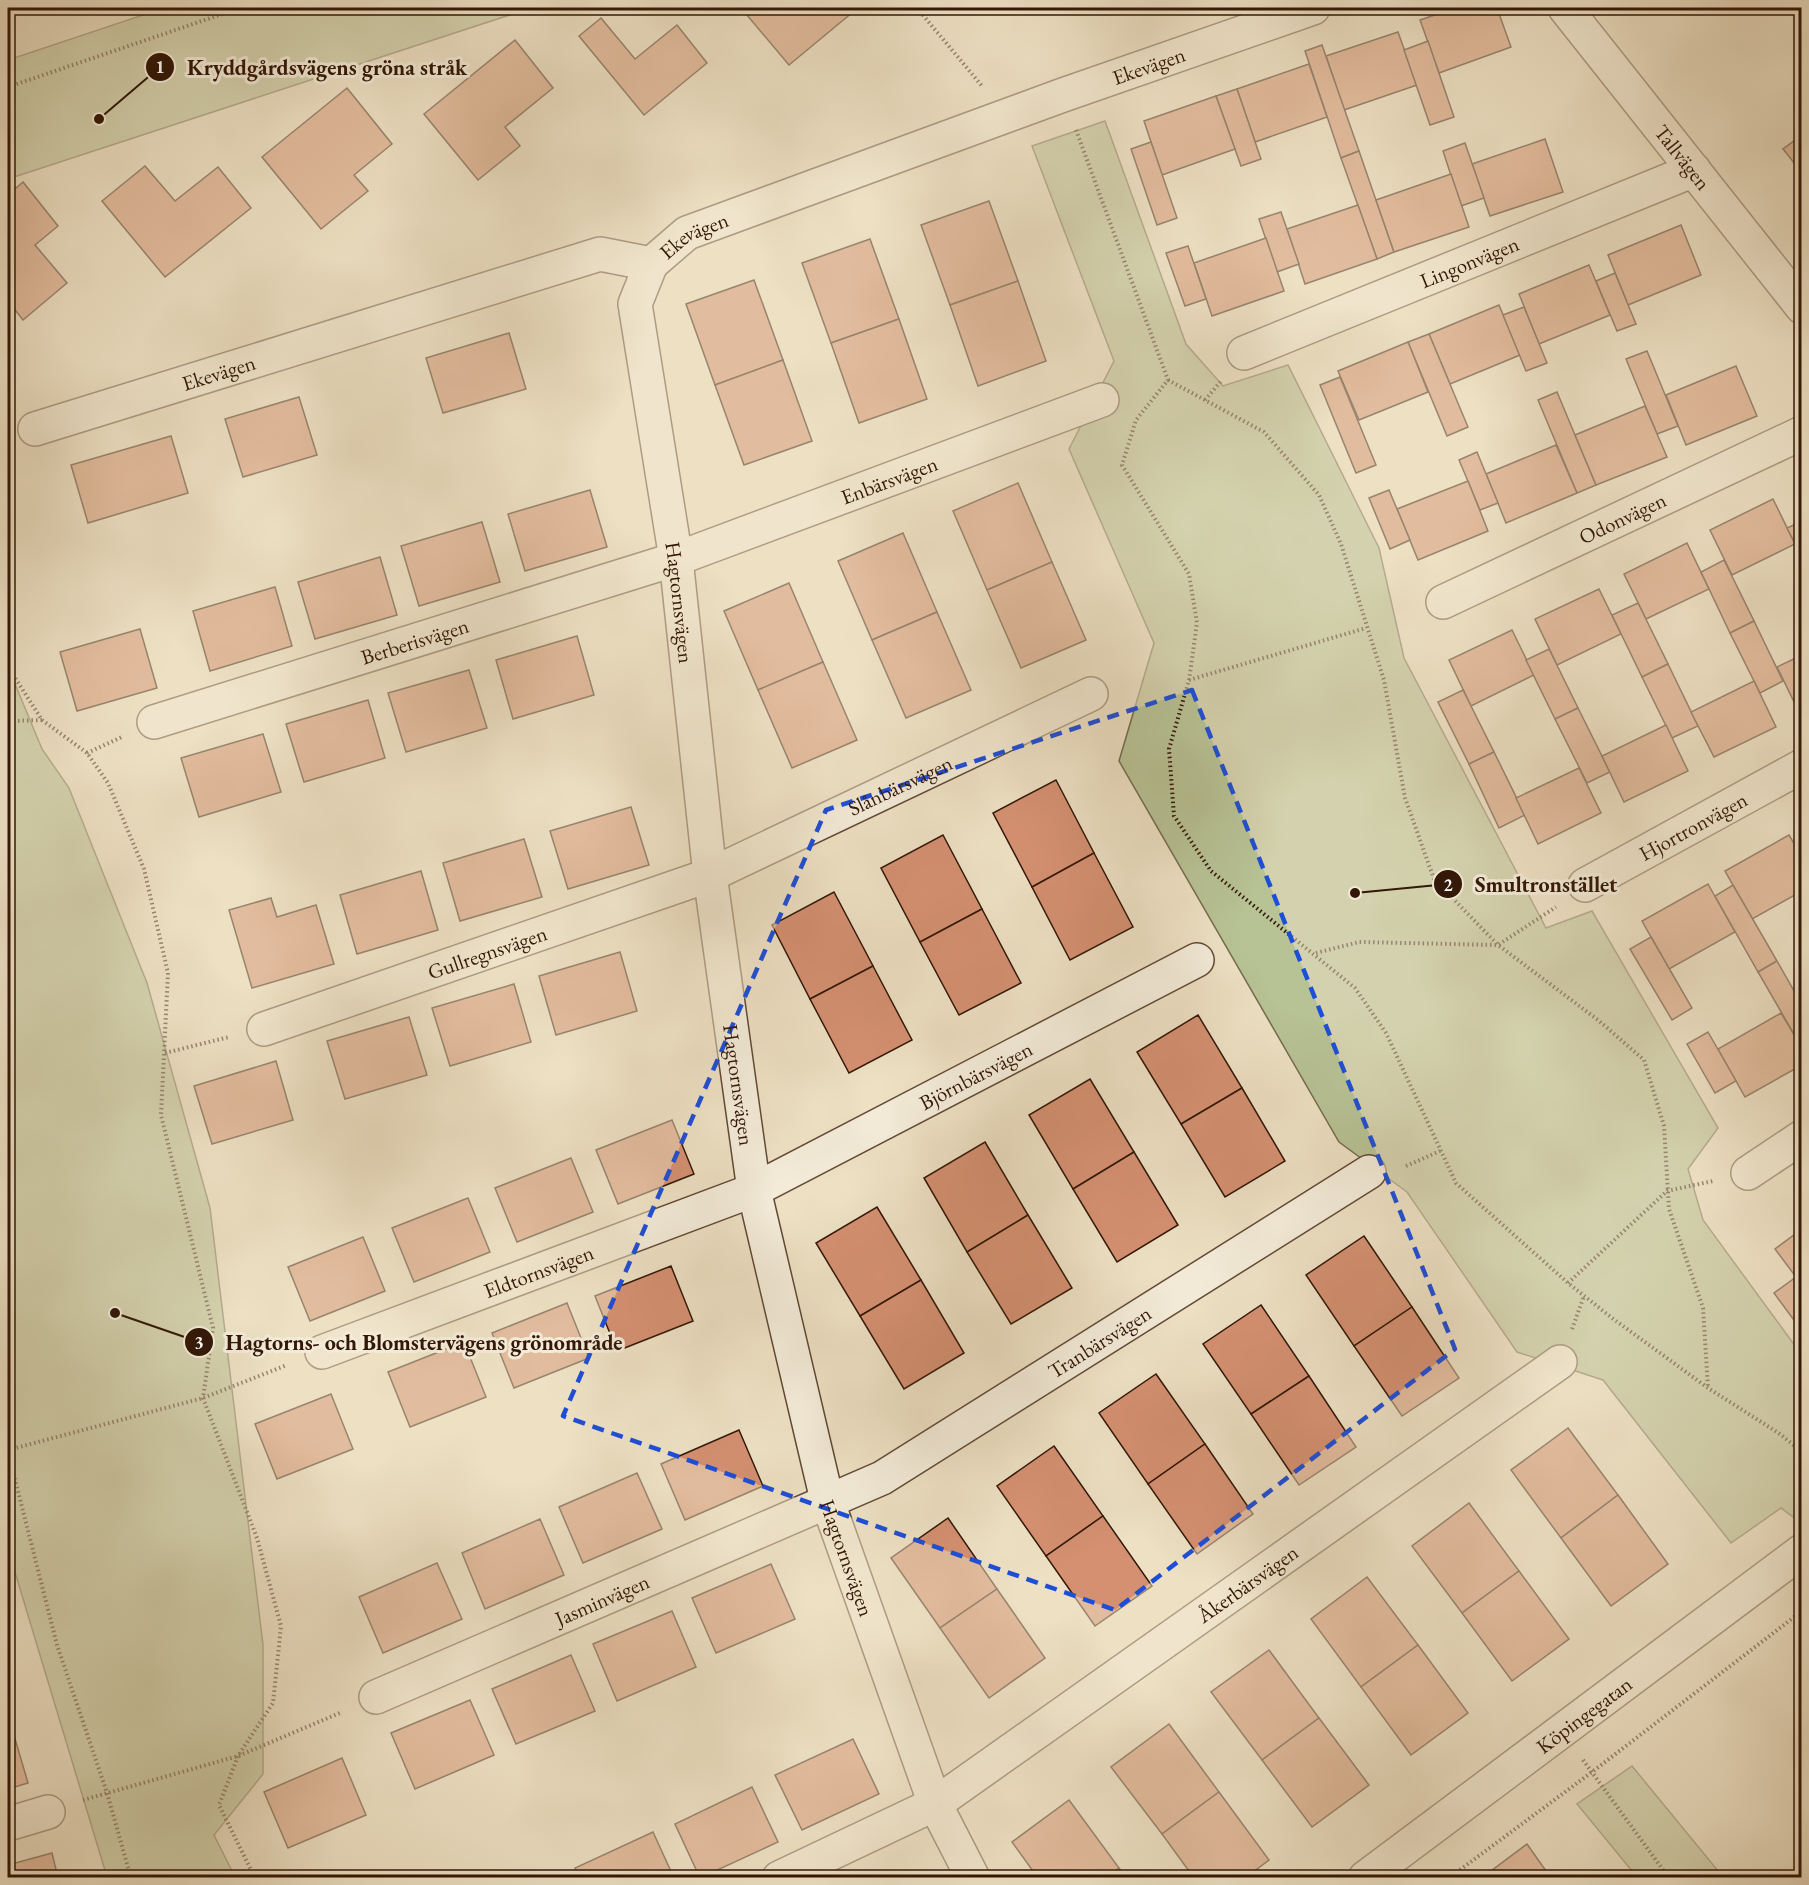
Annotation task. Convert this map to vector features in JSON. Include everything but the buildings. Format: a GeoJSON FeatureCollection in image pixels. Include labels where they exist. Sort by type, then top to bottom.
{"type":"FeatureCollection","features":[{"type":"Feature","properties":{"kind":"street","name":"Ekevägen"},"geometry":{"type":"LineString","coordinates":[[35,429],[600,254],[651,264],[687,232],[1008,117],[1063,95],[1313,8]]}},
{"type":"Feature","properties":{"kind":"street","name":"Tallvägen"},"geometry":{"type":"LineString","coordinates":[[1565,8],[1802,307]]}},
{"type":"Feature","properties":{"kind":"street","name":"Lingonvägen"},"geometry":{"type":"LineString","coordinates":[[1244,353],[1694,170]]}},
{"type":"Feature","properties":{"kind":"street","name":"Hagtornsvägen"},"geometry":{"type":"LineString","coordinates":[[651,264],[635,304],[676,560],[710,875],[754,1190],[827,1500],[935,1804],[973,1878]]}},
{"type":"Feature","properties":{"kind":"street","name":"Enbärsvägen"},"geometry":{"type":"LineString","coordinates":[[676,560],[1102,400]]}},
{"type":"Feature","properties":{"kind":"street","name":"Odonvägen"},"geometry":{"type":"LineString","coordinates":[[1443,602],[1802,433]]}},
{"type":"Feature","properties":{"kind":"street","name":"Berberisvägen"},"geometry":{"type":"LineString","coordinates":[[154,722],[676,560]]}},
{"type":"Feature","properties":{"kind":"street","name":"Slånbärsvägen"},"geometry":{"type":"LineString","coordinates":[[710,875],[1091,694]]}},
{"type":"Feature","properties":{"kind":"street","name":"Hjortronvägen"},"geometry":{"type":"LineString","coordinates":[[1585,885],[1802,765]]}},
{"type":"Feature","properties":{"kind":"street","name":"Gullregnsvägen"},"geometry":{"type":"LineString","coordinates":[[264,1029],[710,875]]}},
{"type":"Feature","properties":{"kind":"street","name":"Björnbärsvägen"},"geometry":{"type":"LineString","coordinates":[[754,1190],[1197,960]]}},
{"type":"Feature","properties":{"kind":"street"},"geometry":{"type":"LineString","coordinates":[[1748,1173],[1802,1137]]}},
{"type":"Feature","properties":{"kind":"street","name":"Tranbärsvägen"},"geometry":{"type":"LineString","coordinates":[[827,1500],[882,1478],[1369,1172]]}},
{"type":"Feature","properties":{"kind":"street","name":"Eldtornsvägen"},"geometry":{"type":"LineString","coordinates":[[322,1352],[754,1190]]}},
{"type":"Feature","properties":{"kind":"street","name":"Åkerbärsvägen"},"geometry":{"type":"LineString","coordinates":[[779,1878],[935,1804],[1560,1362]]}},
{"type":"Feature","properties":{"kind":"street","name":"Jasminvägen"},"geometry":{"type":"LineString","coordinates":[[376,1697],[827,1500]]}},
{"type":"Feature","properties":{"kind":"street","name":"Köpingegatan"},"geometry":{"type":"LineString","coordinates":[[1365,1878],[1802,1551]]}},
{"type":"Feature","properties":{"kind":"street"},"geometry":{"type":"LineString","coordinates":[[8,1824],[48,1812]]}},
{"type":"Feature","properties":{"kind":"path"},"geometry":{"type":"LineString","coordinates":[[8,87],[240,8]]}},
{"type":"Feature","properties":{"kind":"path"},"geometry":{"type":"LineString","coordinates":[[917,8],[1008,117]]}},
{"type":"Feature","properties":{"kind":"path"},"geometry":{"type":"LineString","coordinates":[[1063,95],[1168,380],[1264,432],[1319,495],[1341,544],[1384,680],[1405,798],[1434,879],[1498,945],[1598,1020],[1644,1060],[1664,1126],[1669,1209],[1703,1308],[1707,1388]]}},
{"type":"Feature","properties":{"kind":"path"},"geometry":{"type":"LineString","coordinates":[[1168,380],[1136,420],[1122,465],[1189,574],[1197,623],[1190,680],[1169,749],[1174,816],[1211,871],[1315,953],[1355,988],[1386,1033],[1456,1183],[1568,1283],[1707,1388],[1780,1434],[1802,1452]]}},
{"type":"Feature","properties":{"kind":"path"},"geometry":{"type":"LineString","coordinates":[[1190,680],[1366,628]]}},
{"type":"Feature","properties":{"kind":"path"},"geometry":{"type":"LineString","coordinates":[[8,667],[42,720],[87,753],[108,783],[144,869],[168,973],[161,1115],[213,1328],[203,1398],[257,1538],[280,1626],[273,1702],[238,1756],[219,1805],[255,1878]]}},
{"type":"Feature","properties":{"kind":"path"},"geometry":{"type":"LineString","coordinates":[[8,721],[42,720]]}},
{"type":"Feature","properties":{"kind":"path"},"geometry":{"type":"LineString","coordinates":[[1315,953],[1359,942],[1498,945],[1585,885]]}},
{"type":"Feature","properties":{"kind":"path"},"geometry":{"type":"LineString","coordinates":[[165,1053],[264,1029]]}},
{"type":"Feature","properties":{"kind":"path"},"geometry":{"type":"LineString","coordinates":[[1568,1283],[1667,1191],[1748,1173]]}},
{"type":"Feature","properties":{"kind":"path"},"geometry":{"type":"LineString","coordinates":[[131,1878],[107,1793],[57,1645],[8,1451],[203,1398],[322,1352]]}},
{"type":"Feature","properties":{"kind":"path"},"geometry":{"type":"LineString","coordinates":[[1449,1878],[1802,1611]]}},
{"type":"Feature","properties":{"kind":"path"},"geometry":{"type":"LineString","coordinates":[[48,1812],[238,1756],[376,1697]]}},
{"type":"Feature","properties":{"kind":"path"},"geometry":{"type":"LineString","coordinates":[[1562,1730],[1670,1878]]}},
{"type":"Feature","properties":{"kind":"highlighted area"},"geometry":{"type":"Polygon","coordinates":[[[1192,690],[1455,1349],[1115,1610],[563,1416],[826,810],[1192,690]]]}},
{"type":"Feature","properties":{"kind":"green space"},"geometry":{"type":"Polygon","coordinates":[[[164,8],[531,8],[8,179],[8,60],[164,8]]]}},
{"type":"Feature","properties":{"kind":"green space"},"geometry":{"type":"Polygon","coordinates":[[[1105,121],[1186,344],[1223,386],[1288,365],[1379,548],[1404,658],[1546,928],[1592,911],[1718,1128],[1688,1169],[1703,1220],[1801,1354],[1801,1523],[1781,1508],[1731,1543],[1603,1380],[1517,1352],[1407,1192],[1339,1142],[1119,761],[1154,643],[1069,449],[1114,361],[1032,146],[1105,121]]]}},
{"type":"Feature","properties":{"kind":"green space"},"geometry":{"type":"Polygon","coordinates":[[[8,667],[42,749],[69,788],[147,983],[210,1208],[263,1645],[263,1774],[214,1835],[235,1877],[107,1877],[8,1549],[8,667]]]}},
{"type":"Feature","properties":{"kind":"green space"},"geometry":{"type":"Polygon","coordinates":[[[1632,1766],[1723,1877],[1637,1877],[1577,1804],[1632,1766]]]}},
{"type":"Feature","properties":{"kind":"place","name":"Kryddgårdsvägens gröna stråk"},"geometry":{"type":"Point","coordinates":[99,119]}},
{"type":"Feature","properties":{"kind":"place","name":"Smultronstället"},"geometry":{"type":"Point","coordinates":[1355,893]}},
{"type":"Feature","properties":{"kind":"place","name":"Hagtorns- och Blomstervägens grönområde"},"geometry":{"type":"Point","coordinates":[115,1313]}}]}
